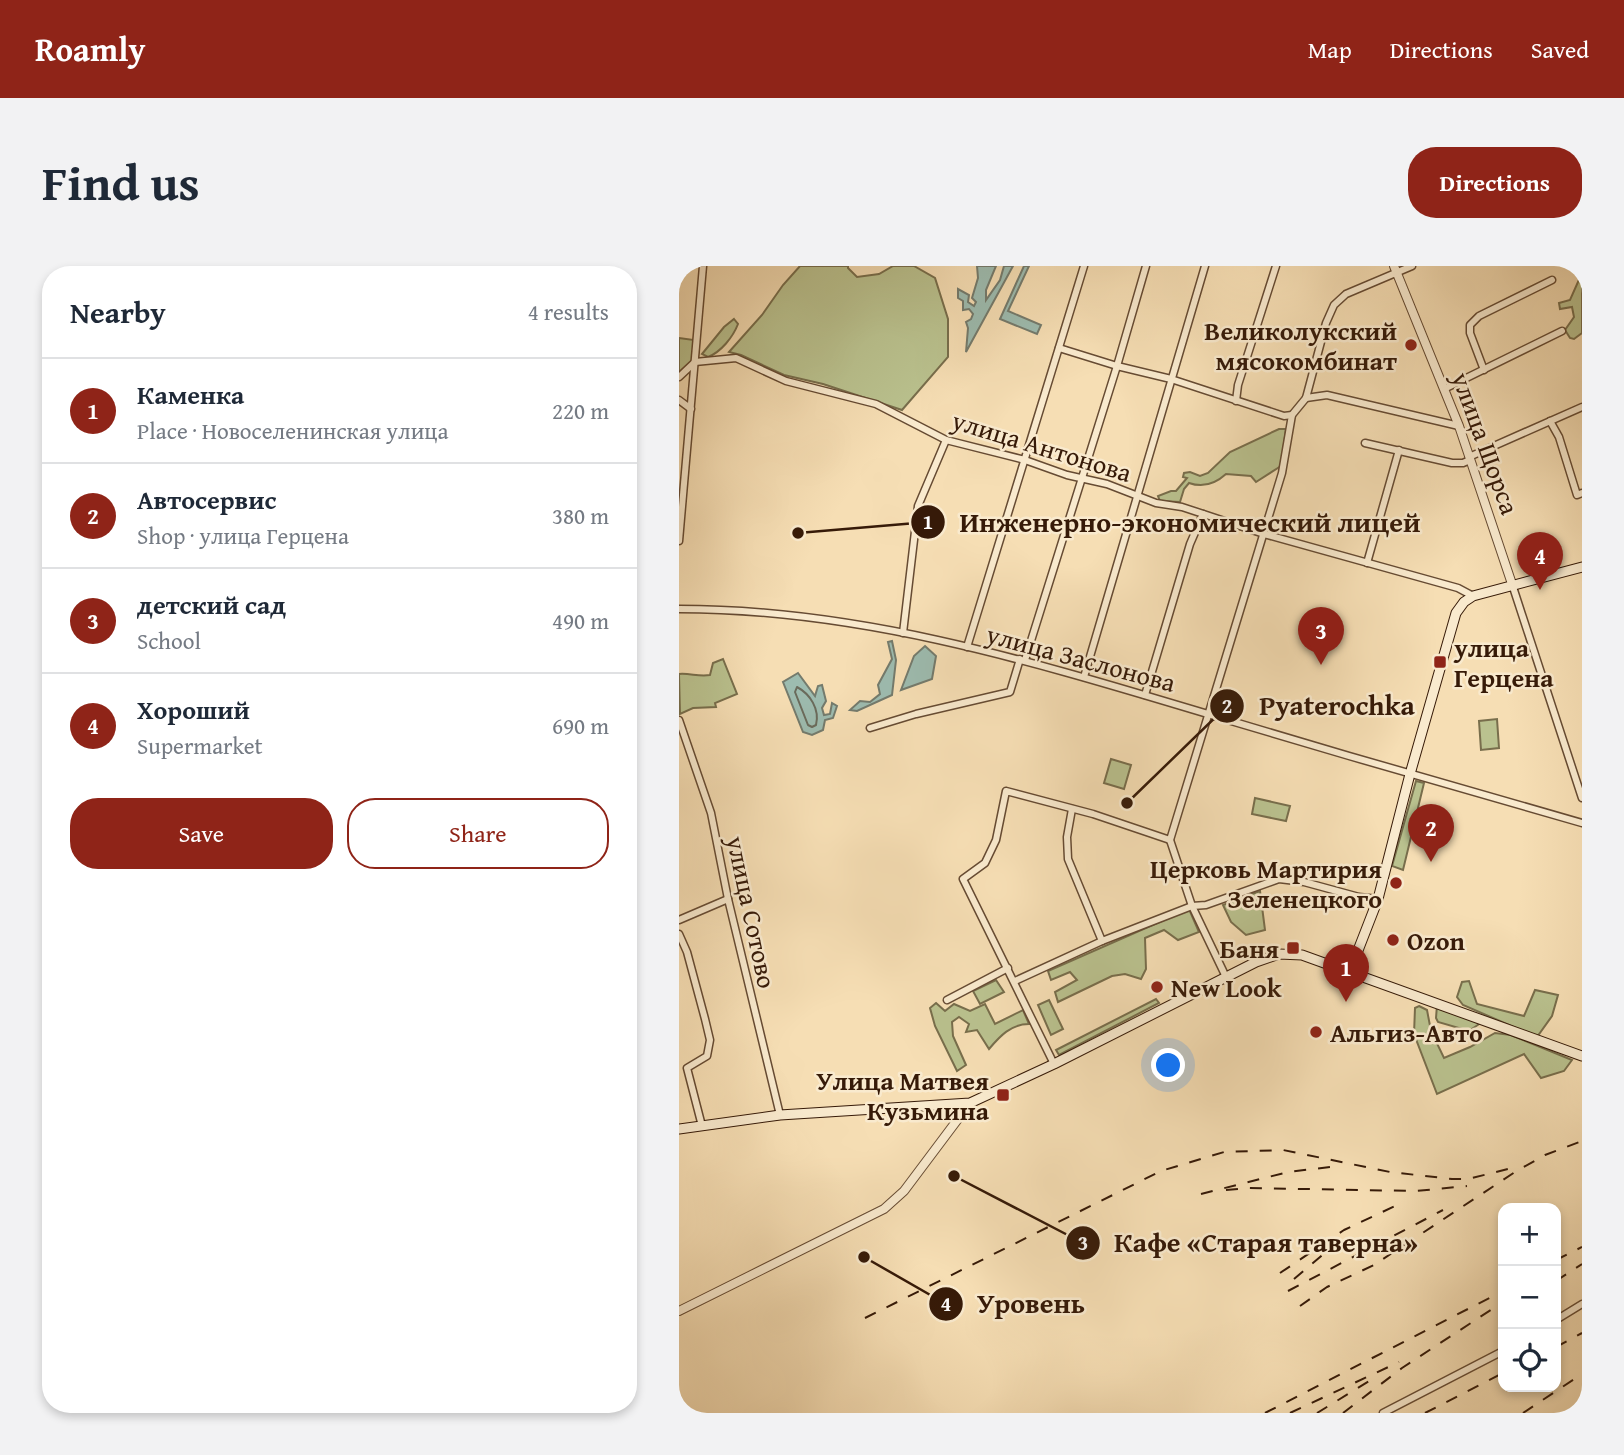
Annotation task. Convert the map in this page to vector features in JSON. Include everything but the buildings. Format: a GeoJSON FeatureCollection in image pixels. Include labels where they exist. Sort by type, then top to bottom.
{"type":"FeatureCollection","features":[{"type":"Feature","properties":{"kind":"main road"},"geometry":{"type":"LineString","coordinates":[[1350,971],[1378,899],[1456,613],[1464,602],[1473,596],[1582,567]]}},
{"type":"Feature","properties":{"kind":"main road"},"geometry":{"type":"LineString","coordinates":[[679,1129],[780,1115],[970,1103],[1054,1064],[1256,962],[1279,954],[1302,955],[1350,971],[1582,1056]]}},
{"type":"Feature","properties":{"kind":"street"},"geometry":{"type":"LineString","coordinates":[[679,541],[703,266]]}},
{"type":"Feature","properties":{"kind":"street"},"geometry":{"type":"LineString","coordinates":[[967,647],[1084,266]]}},
{"type":"Feature","properties":{"kind":"street"},"geometry":{"type":"LineString","coordinates":[[870,728],[916,713],[1010,692],[1083,478],[1146,266]]}},
{"type":"Feature","properties":{"kind":"street"},"geometry":{"type":"LineString","coordinates":[[1084,677],[1205,266]]}},
{"type":"Feature","properties":{"kind":"street"},"geometry":{"type":"LineString","coordinates":[[1236,401],[1238,385],[1276,266]]}},
{"type":"Feature","properties":{"kind":"street"},"geometry":{"type":"LineString","coordinates":[[1226,977],[1192,906],[1170,840],[1282,473],[1292,415],[1306,398],[1326,323],[1334,304],[1346,293],[1395,269],[1412,266]]}},
{"type":"Feature","properties":{"kind":"street","name":"улица Щорса"},"geometry":{"type":"LineString","coordinates":[[1395,269],[1459,426],[1582,798]]}},
{"type":"Feature","properties":{"kind":"street"},"geometry":{"type":"LineString","coordinates":[[1484,370],[1470,333],[1470,325],[1479,316],[1552,280]]}},
{"type":"Feature","properties":{"kind":"street"},"geometry":{"type":"LineString","coordinates":[[1444,389],[1562,331]]}},
{"type":"Feature","properties":{"kind":"street"},"geometry":{"type":"LineString","coordinates":[[1059,348],[1171,379],[1284,416],[1292,415]]}},
{"type":"Feature","properties":{"kind":"street","name":"улица Антонова"},"geometry":{"type":"LineString","coordinates":[[695,362],[736,358],[786,381],[876,404],[946,440],[1024,460],[1066,475],[1107,484],[1156,503],[1182,507],[1264,534],[1458,588],[1473,596]]}},
{"type":"Feature","properties":{"kind":"street"},"geometry":{"type":"LineString","coordinates":[[679,377],[695,362]]}},
{"type":"Feature","properties":{"kind":"street"},"geometry":{"type":"LineString","coordinates":[[1306,398],[1327,395],[1459,426]]}},
{"type":"Feature","properties":{"kind":"street"},"geometry":{"type":"LineString","coordinates":[[679,400],[691,409]]}},
{"type":"Feature","properties":{"kind":"street"},"geometry":{"type":"LineString","coordinates":[[1365,443],[1452,463],[1463,463],[1582,407]]}},
{"type":"Feature","properties":{"kind":"street"},"geometry":{"type":"LineString","coordinates":[[1550,421],[1559,437],[1577,495],[1582,493]]}},
{"type":"Feature","properties":{"kind":"street"},"geometry":{"type":"LineString","coordinates":[[904,633],[918,506],[946,440]]}},
{"type":"Feature","properties":{"kind":"street"},"geometry":{"type":"LineString","coordinates":[[1367,563],[1399,450]]}},
{"type":"Feature","properties":{"kind":"street"},"geometry":{"type":"LineString","coordinates":[[1145,695],[1190,544],[1203,514]]}},
{"type":"Feature","properties":{"kind":"street","name":"улица Заслонова"},"geometry":{"type":"LineString","coordinates":[[679,609],[849,621],[1023,659],[1582,823]]}},
{"type":"Feature","properties":{"kind":"street","name":"улица Сотово"},"geometry":{"type":"LineString","coordinates":[[679,720],[711,813],[728,899],[780,1115]]}},
{"type":"Feature","properties":{"kind":"street"},"geometry":{"type":"LineString","coordinates":[[1054,1064],[964,879],[985,863],[996,840],[1006,791],[1170,840]]}},
{"type":"Feature","properties":{"kind":"street"},"geometry":{"type":"LineString","coordinates":[[1072,809],[1067,837],[1068,859],[1102,942]]}},
{"type":"Feature","properties":{"kind":"street"},"geometry":{"type":"LineString","coordinates":[[1015,981],[1192,906],[1206,905],[1279,879],[1378,899]]}},
{"type":"Feature","properties":{"kind":"street"},"geometry":{"type":"LineString","coordinates":[[679,920],[728,899]]}},
{"type":"Feature","properties":{"kind":"street"},"geometry":{"type":"LineString","coordinates":[[679,934],[688,952],[710,1040],[707,1056],[683,1067],[702,1126]]}},
{"type":"Feature","properties":{"kind":"street"},"geometry":{"type":"LineString","coordinates":[[947,1000],[1008,968]]}},
{"type":"Feature","properties":{"kind":"street"},"geometry":{"type":"LineString","coordinates":[[679,1311],[884,1209],[904,1191],[970,1103]]}},
{"type":"Feature","properties":{"kind":"street"},"geometry":{"type":"LineString","coordinates":[[1561,1317],[1582,1304]]}},
{"type":"Feature","properties":{"kind":"street"},"geometry":{"type":"LineString","coordinates":[[1383,1413],[1498,1354]]}},
{"type":"Feature","properties":{"kind":"green space"},"geometry":{"type":"Polygon","coordinates":[[[800,266],[848,266],[857,277],[879,274],[893,266],[914,266],[935,278],[948,319],[948,357],[902,410],[823,384],[784,375],[729,352],[800,266]]]}},
{"type":"Feature","properties":{"kind":"green space"},"geometry":{"type":"Polygon","coordinates":[[[1582,273],[1582,333],[1574,339],[1570,338],[1565,330],[1574,317],[1572,307],[1560,309],[1559,303],[1570,300],[1582,273]]]}},
{"type":"Feature","properties":{"kind":"green space"},"geometry":{"type":"Polygon","coordinates":[[[734,319],[738,324],[726,344],[708,357],[702,354],[724,327],[734,319]]]}},
{"type":"Feature","properties":{"kind":"green space"},"geometry":{"type":"Polygon","coordinates":[[[679,338],[694,340],[692,361],[679,373],[679,338]]]}},
{"type":"Feature","properties":{"kind":"green space"},"geometry":{"type":"Polygon","coordinates":[[[1279,429],[1286,429],[1281,466],[1256,482],[1251,476],[1226,474],[1209,484],[1189,483],[1180,502],[1160,501],[1158,496],[1176,491],[1187,478],[1183,477],[1184,473],[1200,476],[1208,473],[1230,452],[1279,429]]]}},
{"type":"Feature","properties":{"kind":"green space"},"geometry":{"type":"Polygon","coordinates":[[[723,659],[737,694],[715,703],[716,707],[693,708],[680,714],[679,674],[710,675],[713,663],[723,659]]]}},
{"type":"Feature","properties":{"kind":"green space"},"geometry":{"type":"Polygon","coordinates":[[[1497,719],[1499,748],[1481,750],[1479,721],[1497,719]]]}},
{"type":"Feature","properties":{"kind":"green space"},"geometry":{"type":"Polygon","coordinates":[[[1111,759],[1131,765],[1124,789],[1104,783],[1111,759]]]}},
{"type":"Feature","properties":{"kind":"green space"},"geometry":{"type":"Polygon","coordinates":[[[1416,781],[1424,783],[1403,870],[1392,866],[1416,781]]]}},
{"type":"Feature","properties":{"kind":"green space"},"geometry":{"type":"Polygon","coordinates":[[[1255,798],[1290,806],[1286,821],[1252,814],[1255,798]]]}},
{"type":"Feature","properties":{"kind":"green space"},"geometry":{"type":"Polygon","coordinates":[[[1260,891],[1265,930],[1246,935],[1231,922],[1223,905],[1260,891]]]}},
{"type":"Feature","properties":{"kind":"green space"},"geometry":{"type":"Polygon","coordinates":[[[1189,909],[1199,932],[1178,940],[1164,930],[1145,938],[1146,969],[1141,979],[1125,974],[1112,976],[1058,1002],[1055,992],[1077,980],[1070,972],[1051,980],[1048,971],[1189,909]]]}},
{"type":"Feature","properties":{"kind":"green space"},"geometry":{"type":"Polygon","coordinates":[[[996,980],[1004,992],[980,1004],[973,991],[996,980]]]}},
{"type":"Feature","properties":{"kind":"green space"},"geometry":{"type":"Polygon","coordinates":[[[1469,981],[1477,1004],[1524,1016],[1535,990],[1558,995],[1552,1016],[1537,1037],[1463,1005],[1457,997],[1462,982],[1469,981]]]}},
{"type":"Feature","properties":{"kind":"green space"},"geometry":{"type":"Polygon","coordinates":[[[1156,999],[1159,1003],[1059,1055],[1056,1050],[1156,999]]]}},
{"type":"Feature","properties":{"kind":"green space"},"geometry":{"type":"Polygon","coordinates":[[[1049,1000],[1063,1029],[1051,1035],[1038,1005],[1049,1000]]]}},
{"type":"Feature","properties":{"kind":"green space"},"geometry":{"type":"Polygon","coordinates":[[[936,1003],[945,1011],[954,1004],[970,1011],[985,1004],[995,1024],[1023,1010],[1029,1024],[1011,1028],[989,1049],[977,1030],[966,1032],[969,1024],[959,1017],[952,1022],[953,1036],[966,1065],[957,1071],[935,1026],[930,1008],[936,1003]]]}},
{"type":"Feature","properties":{"kind":"green space"},"geometry":{"type":"Polygon","coordinates":[[[1437,1005],[1482,1022],[1469,1031],[1438,1022],[1437,1005]]]}},
{"type":"Feature","properties":{"kind":"green space"},"geometry":{"type":"Polygon","coordinates":[[[1419,1006],[1427,1010],[1431,1031],[1444,1058],[1495,1033],[1511,1035],[1572,1060],[1564,1071],[1541,1078],[1524,1054],[1437,1094],[1414,1034],[1415,1008],[1419,1006]]]}},
{"type":"Feature","properties":{"kind":"water"},"geometry":{"type":"Polygon","coordinates":[[[977,266],[996,266],[986,290],[986,300],[1000,280],[1004,266],[1013,266],[966,352],[966,322],[973,314],[969,309],[963,310],[958,289],[969,295],[968,302],[974,306],[976,302],[972,298],[978,278],[977,266]]]}},
{"type":"Feature","properties":{"kind":"water"},"geometry":{"type":"Polygon","coordinates":[[[1024,266],[1029,266],[1008,311],[1041,325],[1037,334],[1000,319],[1024,266]]]}},
{"type":"Feature","properties":{"kind":"water"},"geometry":{"type":"Polygon","coordinates":[[[892,641],[896,660],[892,695],[857,711],[850,710],[860,701],[870,702],[880,694],[878,685],[892,659],[888,642],[892,641]]]}},
{"type":"Feature","properties":{"kind":"water"},"geometry":{"type":"Polygon","coordinates":[[[925,646],[936,656],[932,679],[901,690],[914,656],[925,646]]]}},
{"type":"Feature","properties":{"kind":"water"},"geometry":{"type":"Polygon","coordinates":[[[798,673],[815,696],[818,686],[822,685],[826,701],[822,708],[824,715],[830,714],[832,703],[837,706],[833,718],[825,720],[823,730],[812,735],[803,732],[783,682],[798,673]]]}},
{"type":"Feature","properties":{"kind":"railway"},"geometry":{"type":"LineString","coordinates":[[1300,1306],[1327,1287],[1374,1265],[1515,1172],[1545,1155],[1582,1141]]}},
{"type":"Feature","properties":{"kind":"railway"},"geometry":{"type":"LineString","coordinates":[[865,1318],[1161,1171],[1224,1152],[1283,1150],[1390,1172],[1452,1179],[1468,1179],[1516,1167]]}},
{"type":"Feature","properties":{"kind":"railway"},"geometry":{"type":"LineString","coordinates":[[1201,1194],[1288,1172],[1338,1166]]}},
{"type":"Feature","properties":{"kind":"railway"},"geometry":{"type":"LineString","coordinates":[[1226,1190],[1248,1188],[1416,1191],[1467,1186]]}},
{"type":"Feature","properties":{"kind":"railway"},"geometry":{"type":"LineString","coordinates":[[1280,1273],[1344,1230],[1395,1206]]}},
{"type":"Feature","properties":{"kind":"railway"},"geometry":{"type":"LineString","coordinates":[[1288,1291],[1443,1210]]}},
{"type":"Feature","properties":{"kind":"railway"},"geometry":{"type":"LineString","coordinates":[[1561,1258],[1582,1247]]}},
{"type":"Feature","properties":{"kind":"railway"},"geometry":{"type":"LineString","coordinates":[[1294,1279],[1326,1252]]}},
{"type":"Feature","properties":{"kind":"railway"},"geometry":{"type":"LineString","coordinates":[[1561,1278],[1582,1264]]}},
{"type":"Feature","properties":{"kind":"railway"},"geometry":{"type":"LineString","coordinates":[[1265,1413],[1498,1294]]}},
{"type":"Feature","properties":{"kind":"railway"},"geometry":{"type":"LineString","coordinates":[[1343,1413],[1402,1368],[1498,1305]]}},
{"type":"Feature","properties":{"kind":"railway"},"geometry":{"type":"LineString","coordinates":[[1561,1344],[1582,1333]]}},
{"type":"Feature","properties":{"kind":"railway"},"geometry":{"type":"LineString","coordinates":[[1290,1413],[1399,1362]]}},
{"type":"Feature","properties":{"kind":"railway"},"geometry":{"type":"LineString","coordinates":[[1523,1413],[1582,1374]]}},
{"type":"Feature","properties":{"kind":"railway"},"geometry":{"type":"LineString","coordinates":[[1425,1413],[1498,1376]]}},
{"type":"Feature","properties":{"kind":"railway"},"geometry":{"type":"LineString","coordinates":[[1317,1413],[1371,1380]]}},
{"type":"Feature","properties":{"kind":"place","name":"Великолукский мясокомбинат"},"geometry":{"type":"Point","coordinates":[1411,345]}},
{"type":"Feature","properties":{"kind":"place","name":"Инженерно-экономический лицей"},"geometry":{"type":"Point","coordinates":[798,533]}},
{"type":"Feature","properties":{"kind":"place","name":"Хороший"},"geometry":{"type":"Point","coordinates":[1540,590]}},
{"type":"Feature","properties":{"kind":"place","name":"улица Герцена"},"geometry":{"type":"Point","coordinates":[1440,662]}},
{"type":"Feature","properties":{"kind":"place","name":"детский сад"},"geometry":{"type":"Point","coordinates":[1321,665]}},
{"type":"Feature","properties":{"kind":"place","name":"Pyaterochka"},"geometry":{"type":"Point","coordinates":[1127,803]}},
{"type":"Feature","properties":{"kind":"place","name":"Автосервис"},"geometry":{"type":"Point","coordinates":[1431,862]}},
{"type":"Feature","properties":{"kind":"place","name":"Церковь Мартирия Зеленецкого"},"geometry":{"type":"Point","coordinates":[1396,883]}},
{"type":"Feature","properties":{"kind":"place","name":"Ozon"},"geometry":{"type":"Point","coordinates":[1393,940]}},
{"type":"Feature","properties":{"kind":"place","name":"Баня"},"geometry":{"type":"Point","coordinates":[1293,948]}},
{"type":"Feature","properties":{"kind":"place","name":"New Look"},"geometry":{"type":"Point","coordinates":[1157,987]}},
{"type":"Feature","properties":{"kind":"place","name":"Каменка"},"geometry":{"type":"Point","coordinates":[1346,1002]}},
{"type":"Feature","properties":{"kind":"place","name":"Альгиз-Авто"},"geometry":{"type":"Point","coordinates":[1316,1032]}},
{"type":"Feature","properties":{"kind":"place","name":"Улица Матвея Кузьмина"},"geometry":{"type":"Point","coordinates":[1003,1095]}},
{"type":"Feature","properties":{"kind":"place","name":"Кафе «Старая таверна»"},"geometry":{"type":"Point","coordinates":[954,1176]}},
{"type":"Feature","properties":{"kind":"place","name":"Уровень"},"geometry":{"type":"Point","coordinates":[864,1257]}}]}
